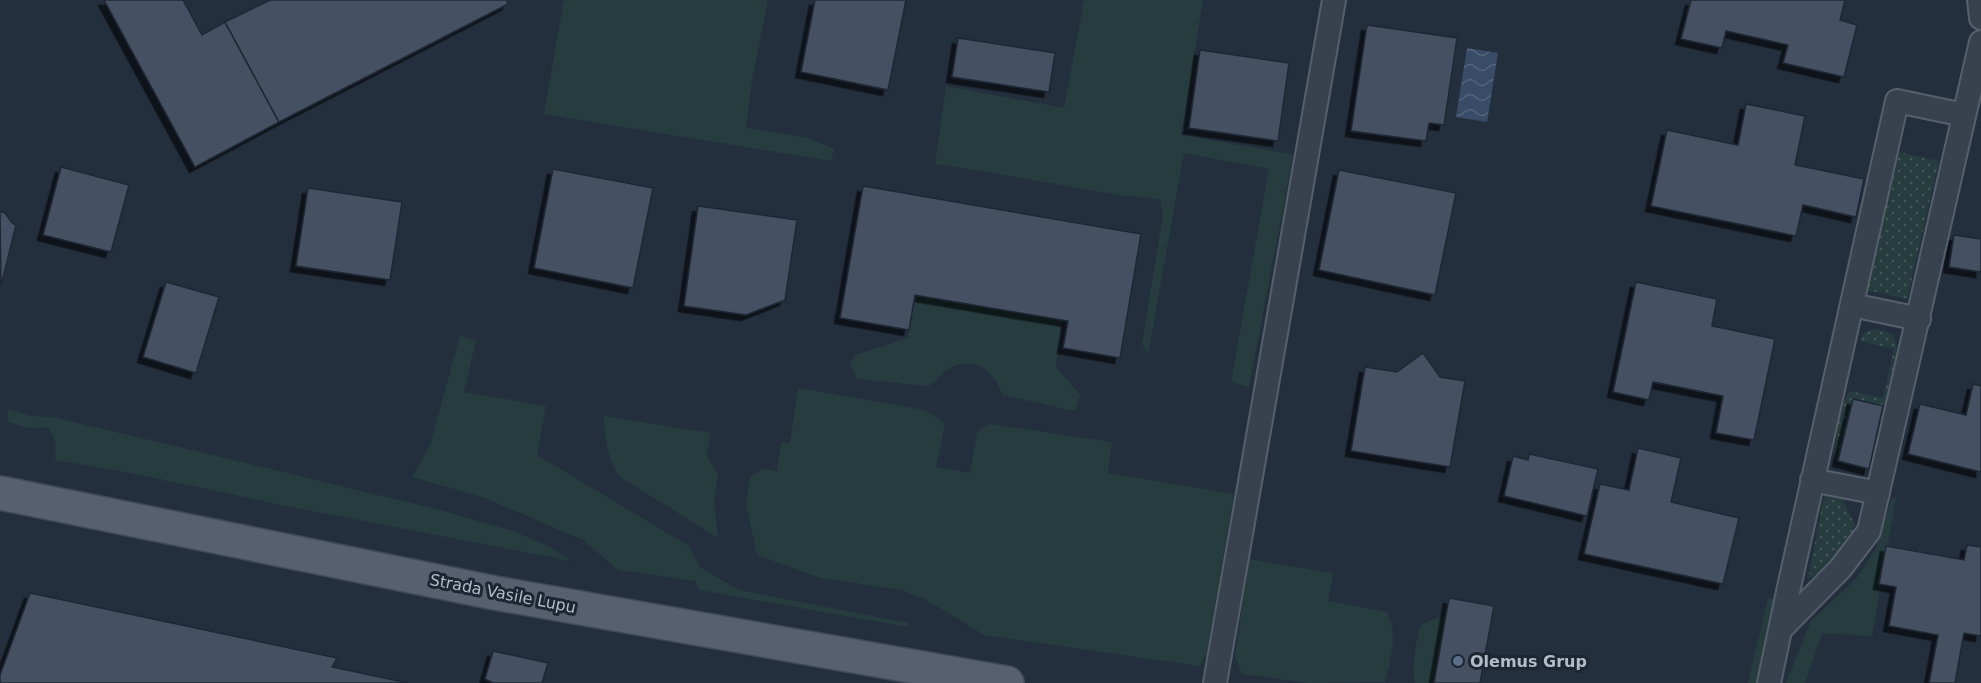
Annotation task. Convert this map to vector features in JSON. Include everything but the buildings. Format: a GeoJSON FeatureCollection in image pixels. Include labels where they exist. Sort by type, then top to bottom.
{"type":"FeatureCollection","features":[{"type":"Feature","properties":{"kind":"main road","name":"Strada Vasile Lupu"},"geometry":{"type":"LineString","coordinates":[[0,493],[495,593],[1007,683]]}},
{"type":"Feature","properties":{"kind":"lane"},"geometry":{"type":"LineString","coordinates":[[1215,683],[1334,0]]}},
{"type":"Feature","properties":{"kind":"lane"},"geometry":{"type":"LineString","coordinates":[[1979,0],[1981,18]]}},
{"type":"Feature","properties":{"kind":"lane"},"geometry":{"type":"LineString","coordinates":[[1781,629],[1840,569],[1869,531],[1981,42]]}},
{"type":"Feature","properties":{"kind":"lane"},"geometry":{"type":"LineString","coordinates":[[1769,683],[1897,101],[1964,115]]}},
{"type":"Feature","properties":{"kind":"lane"},"geometry":{"type":"LineString","coordinates":[[1852,305],[1919,319]]}},
{"type":"Feature","properties":{"kind":"lane"},"geometry":{"type":"LineString","coordinates":[[1812,480],[1878,493]]}},
{"type":"Feature","properties":{"kind":"green space"},"geometry":{"type":"Polygon","coordinates":[[[564,0],[768,0],[752,81],[746,128],[808,138],[834,149],[831,161],[544,114],[564,0]]]}},
{"type":"Feature","properties":{"kind":"green space"},"geometry":{"type":"Polygon","coordinates":[[[1084,0],[1203,0],[1181,135],[1293,156],[1249,387],[1231,382],[1269,169],[1184,153],[1148,355],[1142,344],[1163,214],[1160,200],[935,164],[946,86],[1064,108],[1084,0]]]}},
{"type":"Feature","properties":{"kind":"green space"},"geometry":{"type":"Polygon","coordinates":[[[1899,152],[1939,161],[1907,299],[1867,290],[1899,152]]]}},
{"type":"Feature","properties":{"kind":"green space"},"geometry":{"type":"Polygon","coordinates":[[[915,295],[1061,321],[1056,367],[1080,395],[1075,411],[1002,395],[995,379],[975,365],[959,364],[950,368],[928,386],[857,379],[850,362],[855,355],[908,338],[915,295]]]}},
{"type":"Feature","properties":{"kind":"green space"},"geometry":{"type":"Polygon","coordinates":[[[1873,329],[1890,333],[1894,337],[1896,361],[1873,471],[1869,469],[1883,406],[1853,399],[1838,461],[1834,454],[1840,411],[1849,391],[1883,398],[1894,349],[1860,341],[1863,334],[1873,329]]]}},
{"type":"Feature","properties":{"kind":"green space"},"geometry":{"type":"Polygon","coordinates":[[[460,336],[476,340],[464,392],[546,406],[537,455],[689,546],[700,567],[739,590],[908,623],[908,627],[699,590],[695,581],[618,570],[583,540],[485,498],[412,477],[430,445],[460,336]]]}},
{"type":"Feature","properties":{"kind":"green space"},"geometry":{"type":"Polygon","coordinates":[[[798,388],[925,410],[945,424],[936,467],[970,473],[977,433],[981,428],[990,424],[1112,442],[1108,473],[1234,494],[1207,653],[1200,666],[984,635],[925,599],[901,590],[820,578],[757,555],[746,505],[750,477],[762,469],[777,471],[781,442],[790,443],[798,388]]]}},
{"type":"Feature","properties":{"kind":"green space"},"geometry":{"type":"Polygon","coordinates":[[[8,409],[31,416],[51,417],[121,433],[444,511],[513,531],[550,547],[571,561],[291,507],[126,472],[55,460],[55,442],[47,427],[29,428],[8,422],[8,409]]]}},
{"type":"Feature","properties":{"kind":"green space"},"geometry":{"type":"Polygon","coordinates":[[[604,416],[711,433],[706,455],[718,474],[714,501],[718,538],[619,476],[607,447],[604,416]]]}},
{"type":"Feature","properties":{"kind":"green space"},"geometry":{"type":"Polygon","coordinates":[[[1825,491],[1842,498],[1855,525],[1831,563],[1808,579],[1825,491]]]}},
{"type":"Feature","properties":{"kind":"green space"},"geometry":{"type":"Polygon","coordinates":[[[1892,498],[1896,498],[1872,636],[1822,633],[1805,683],[1786,683],[1811,621],[1857,578],[1876,549],[1892,498]]]}},
{"type":"Feature","properties":{"kind":"green space"},"geometry":{"type":"Polygon","coordinates":[[[1249,559],[1333,573],[1328,601],[1387,612],[1393,637],[1385,682],[1309,683],[1242,674],[1235,656],[1249,559]]]}},
{"type":"Feature","properties":{"kind":"green space"},"geometry":{"type":"Polygon","coordinates":[[[1768,598],[1784,600],[1764,683],[1748,683],[1768,598]]]}},
{"type":"Feature","properties":{"kind":"green space"},"geometry":{"type":"Polygon","coordinates":[[[1446,616],[1434,683],[1415,683],[1415,655],[1421,627],[1429,621],[1446,616]]]}},
{"type":"Feature","properties":{"kind":"water"},"geometry":{"type":"Polygon","coordinates":[[[1467,48],[1498,53],[1487,122],[1456,117],[1467,48]]]}},
{"type":"Feature","properties":{"kind":"place","name":"Olemus Grup"},"geometry":{"type":"Point","coordinates":[1458,661]}}]}
